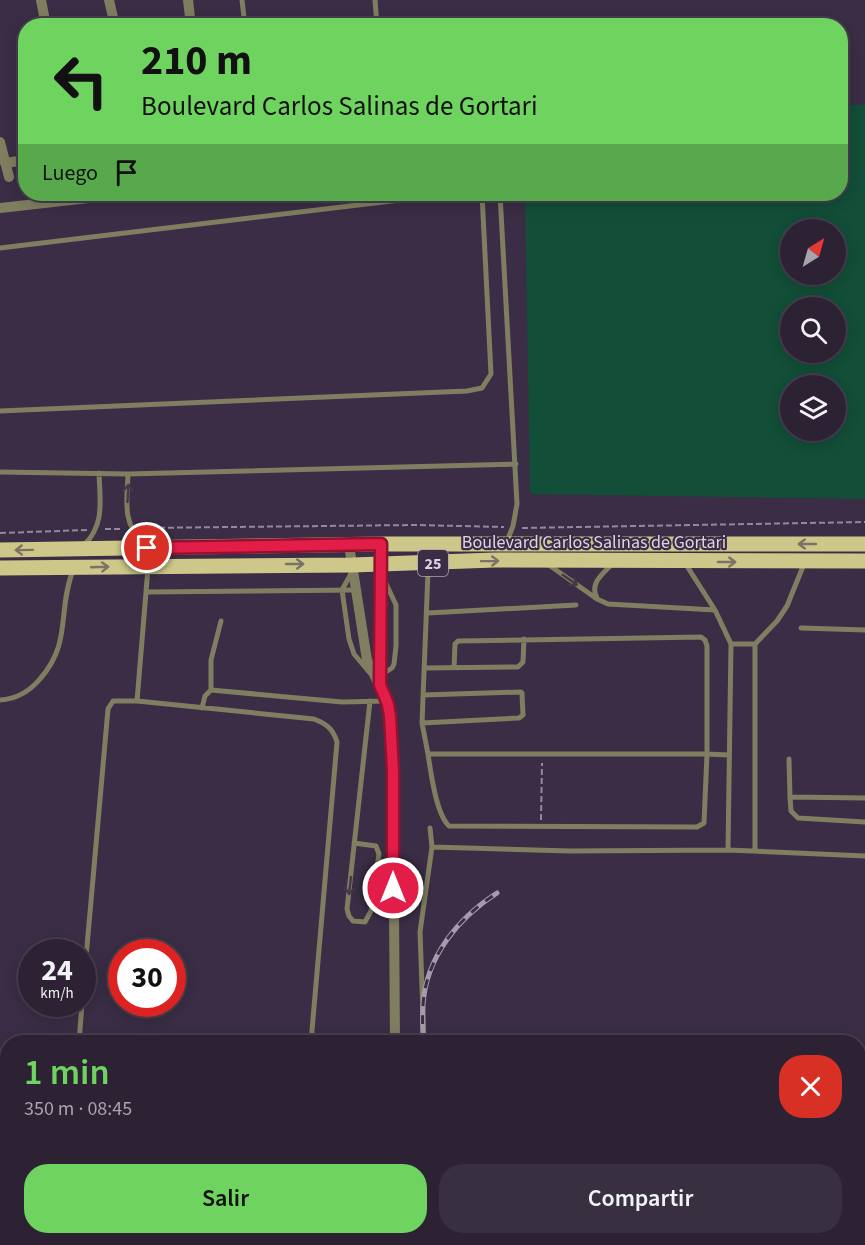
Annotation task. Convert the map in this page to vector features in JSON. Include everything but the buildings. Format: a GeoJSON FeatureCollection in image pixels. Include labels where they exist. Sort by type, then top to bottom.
{"type":"FeatureCollection","features":[{"type":"Feature","properties":{"kind":"main road","name":"Boulevard Carlos Salinas de Gortari"},"geometry":{"type":"LineString","coordinates":[[0,550],[381,544],[429,546],[865,544]]}},
{"type":"Feature","properties":{"kind":"main road","name":"Boulevard Carlos Salinas de Gortari"},"geometry":{"type":"LineString","coordinates":[[0,568],[148,566],[381,569],[429,563],[495,560],[865,561]]}},
{"type":"Feature","properties":{"kind":"street"},"geometry":{"type":"LineString","coordinates":[[41,0],[44,18]]}},
{"type":"Feature","properties":{"kind":"street"},"geometry":{"type":"LineString","coordinates":[[110,0],[113,18]]}},
{"type":"Feature","properties":{"kind":"street"},"geometry":{"type":"LineString","coordinates":[[188,0],[190,18]]}},
{"type":"Feature","properties":{"kind":"street"},"geometry":{"type":"LineString","coordinates":[[0,142],[9,177]]}},
{"type":"Feature","properties":{"kind":"street"},"geometry":{"type":"LineString","coordinates":[[5,163],[18,161]]}},
{"type":"Feature","properties":{"kind":"street"},"geometry":{"type":"LineString","coordinates":[[0,208],[62,201]]}},
{"type":"Feature","properties":{"kind":"street"},"geometry":{"type":"LineString","coordinates":[[378,679],[381,544]]}},
{"type":"Feature","properties":{"kind":"street"},"geometry":{"type":"LineString","coordinates":[[349,545],[367,660],[387,701],[393,771],[395,1035]]}},
{"type":"Feature","properties":{"kind":"street"},"geometry":{"type":"LineString","coordinates":[[362,623],[381,622]]}},
{"type":"Feature","properties":{"kind":"lane"},"geometry":{"type":"LineString","coordinates":[[242,0],[244,18]]}},
{"type":"Feature","properties":{"kind":"lane"},"geometry":{"type":"LineString","coordinates":[[375,0],[376,18]]}},
{"type":"Feature","properties":{"kind":"lane"},"geometry":{"type":"LineString","coordinates":[[0,248],[392,201]]}},
{"type":"Feature","properties":{"kind":"lane"},"geometry":{"type":"LineString","coordinates":[[0,411],[443,392],[483,388],[491,374],[482,201]]}},
{"type":"Feature","properties":{"kind":"lane"},"geometry":{"type":"LineString","coordinates":[[500,201],[517,507],[506,544]]}},
{"type":"Feature","properties":{"kind":"lane"},"geometry":{"type":"LineString","coordinates":[[0,472],[129,474],[516,465]]}},
{"type":"Feature","properties":{"kind":"lane"},"geometry":{"type":"LineString","coordinates":[[80,549],[91,538],[101,512],[99,473]]}},
{"type":"Feature","properties":{"kind":"lane"},"geometry":{"type":"LineString","coordinates":[[129,474],[127,514],[132,529],[147,548]]}},
{"type":"Feature","properties":{"kind":"lane"},"geometry":{"type":"LineString","coordinates":[[429,546],[422,723],[439,807],[446,824],[449,826],[541,827],[702,825],[705,820],[706,806],[707,754],[707,646],[704,638],[698,636],[457,641],[454,644],[454,668]]}},
{"type":"Feature","properties":{"kind":"lane"},"geometry":{"type":"LineString","coordinates":[[544,561],[597,599],[608,604],[715,610]]}},
{"type":"Feature","properties":{"kind":"lane"},"geometry":{"type":"LineString","coordinates":[[597,599],[594,593],[595,584],[615,561]]}},
{"type":"Feature","properties":{"kind":"lane"},"geometry":{"type":"LineString","coordinates":[[685,562],[715,610],[731,644],[728,850]]}},
{"type":"Feature","properties":{"kind":"lane"},"geometry":{"type":"LineString","coordinates":[[755,850],[755,644],[777,621],[787,606],[805,562]]}},
{"type":"Feature","properties":{"kind":"lane"},"geometry":{"type":"LineString","coordinates":[[137,701],[148,566]]}},
{"type":"Feature","properties":{"kind":"lane"},"geometry":{"type":"LineString","coordinates":[[0,700],[21,696],[35,685],[55,661],[59,650],[66,593],[74,568]]}},
{"type":"Feature","properties":{"kind":"lane"},"geometry":{"type":"LineString","coordinates":[[352,568],[342,590],[349,639],[354,654],[361,664],[378,679],[392,668],[396,658],[394,599],[381,569]]}},
{"type":"Feature","properties":{"kind":"lane"},"geometry":{"type":"LineString","coordinates":[[146,592],[356,590]]}},
{"type":"Feature","properties":{"kind":"lane"},"geometry":{"type":"LineString","coordinates":[[381,599],[394,599]]}},
{"type":"Feature","properties":{"kind":"lane"},"geometry":{"type":"LineString","coordinates":[[428,614],[576,605]]}},
{"type":"Feature","properties":{"kind":"lane"},"geometry":{"type":"LineString","coordinates":[[202,708],[205,696],[211,690],[211,660],[222,621]]}},
{"type":"Feature","properties":{"kind":"lane"},"geometry":{"type":"LineString","coordinates":[[801,628],[865,630]]}},
{"type":"Feature","properties":{"kind":"lane"},"geometry":{"type":"LineString","coordinates":[[424,668],[521,666],[524,662],[524,639]]}},
{"type":"Feature","properties":{"kind":"lane"},"geometry":{"type":"LineString","coordinates":[[731,644],[755,644]]}},
{"type":"Feature","properties":{"kind":"lane"},"geometry":{"type":"LineString","coordinates":[[211,690],[342,702],[387,701]]}},
{"type":"Feature","properties":{"kind":"lane"},"geometry":{"type":"LineString","coordinates":[[422,723],[519,718],[523,713],[521,692],[423,695]]}},
{"type":"Feature","properties":{"kind":"lane"},"geometry":{"type":"LineString","coordinates":[[88,939],[108,709],[113,701],[137,701],[314,719],[333,731],[337,742],[312,1035]]}},
{"type":"Feature","properties":{"kind":"lane"},"geometry":{"type":"LineString","coordinates":[[354,843],[371,844],[379,849],[371,911],[365,922],[353,921],[347,909],[354,843],[370,701]]}},
{"type":"Feature","properties":{"kind":"lane"},"geometry":{"type":"LineString","coordinates":[[428,754],[729,755]]}},
{"type":"Feature","properties":{"kind":"lane"},"geometry":{"type":"LineString","coordinates":[[789,759],[791,812],[798,818],[865,822]]}},
{"type":"Feature","properties":{"kind":"lane"},"geometry":{"type":"LineString","coordinates":[[790,797],[865,798]]}},
{"type":"Feature","properties":{"kind":"lane"},"geometry":{"type":"LineString","coordinates":[[424,1035],[420,932],[432,847],[430,828]]}},
{"type":"Feature","properties":{"kind":"lane"},"geometry":{"type":"LineString","coordinates":[[432,847],[570,851],[755,850],[865,856]]}},
{"type":"Feature","properties":{"kind":"lane"},"geometry":{"type":"LineString","coordinates":[[80,1035],[81,1017]]}},
{"type":"Feature","properties":{"kind":"path"},"geometry":{"type":"LineString","coordinates":[[0,533],[96,529],[415,525],[512,528],[865,522]]}},
{"type":"Feature","properties":{"kind":"path"},"geometry":{"type":"LineString","coordinates":[[541,827],[542,754]]}},
{"type":"Feature","properties":{"kind":"green space"},"geometry":{"type":"Polygon","coordinates":[[[865,104],[865,499],[530,494],[525,201],[848,201],[848,105],[865,104]]]}},
{"type":"Feature","properties":{"kind":"railway"},"geometry":{"type":"LineString","coordinates":[[423,1035],[425,987],[437,955],[446,940],[469,914],[497,893]]}},
{"type":"Feature","properties":{"kind":"route"},"geometry":{"type":"LineString","coordinates":[[147,548],[381,544],[380,685],[390,716],[393,771],[393,888]]}}]}
